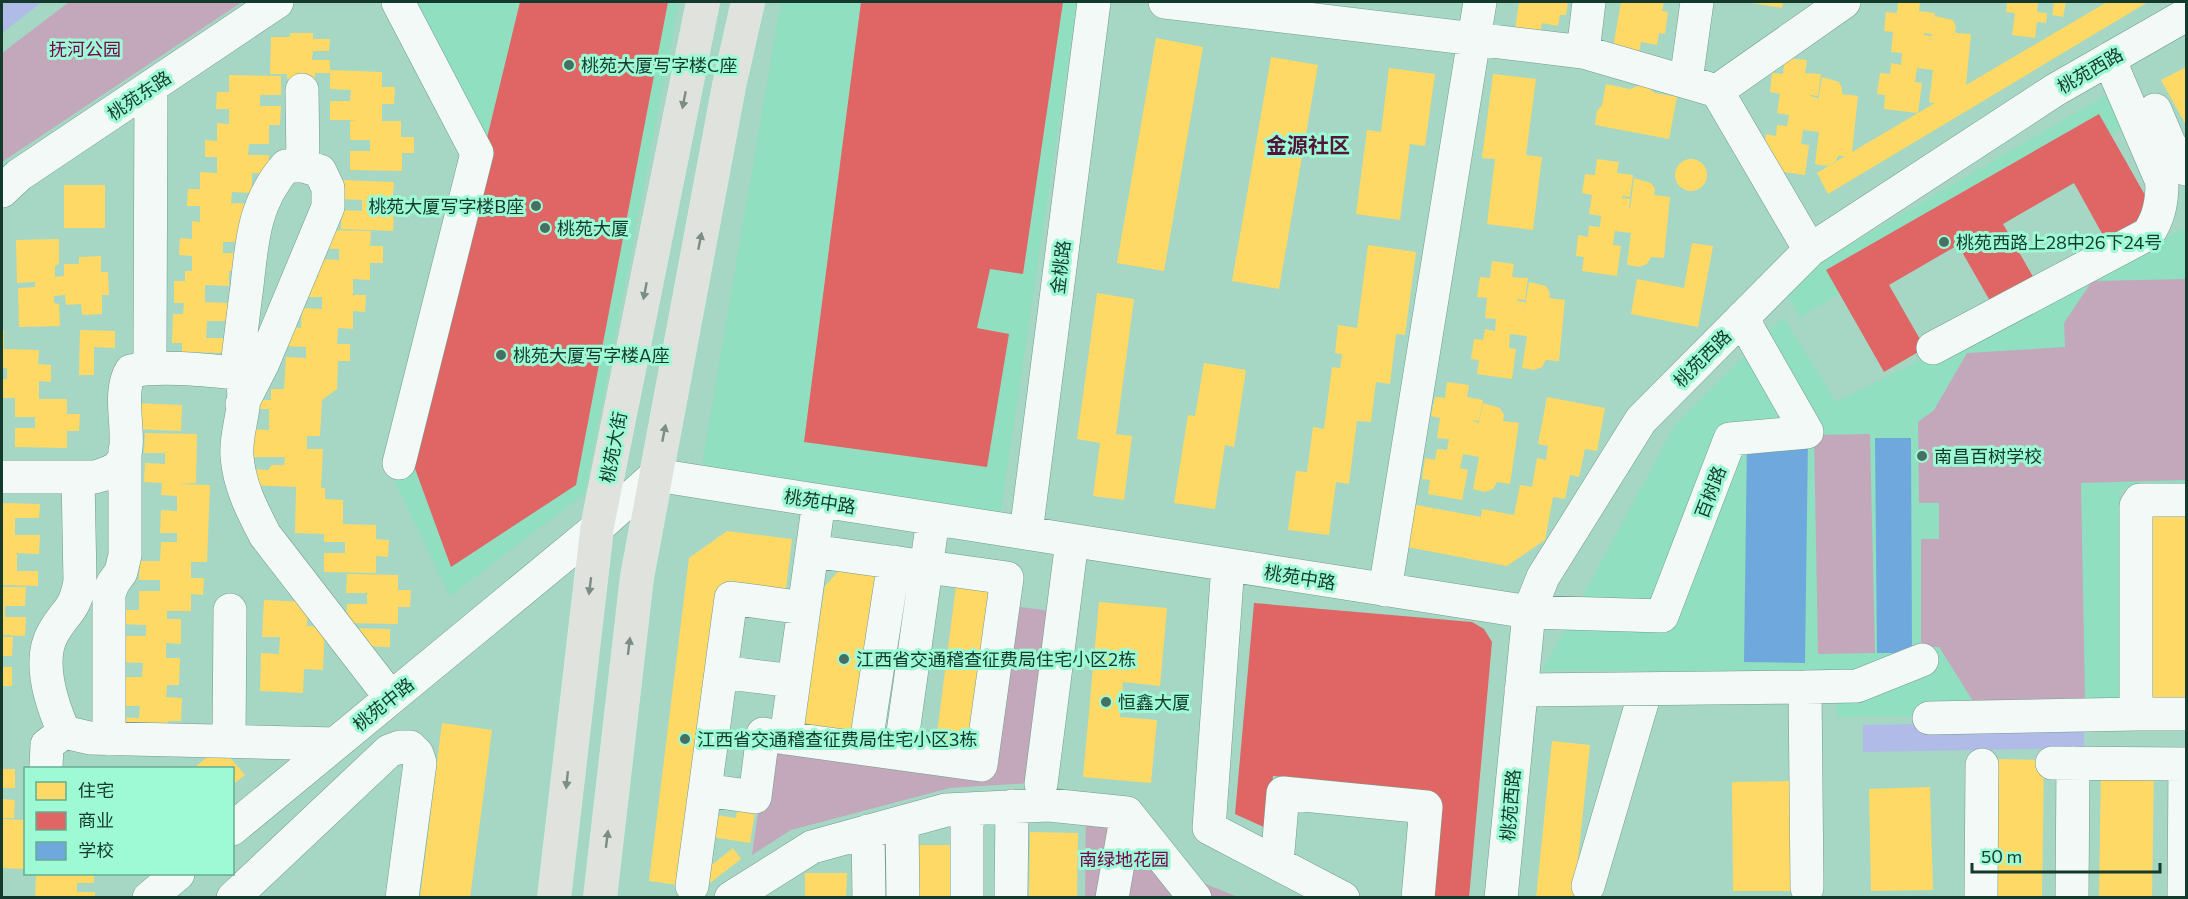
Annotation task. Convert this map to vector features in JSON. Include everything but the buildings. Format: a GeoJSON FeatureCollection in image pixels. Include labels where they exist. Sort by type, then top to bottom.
{"type":"FeatureCollection","features":[{"type":"Feature","properties":{"kind":"main road","name":"桃苑大街"},"geometry":{"type":"LineString","coordinates":[[554,897],[597,528],[703,2]]}},
{"type":"Feature","properties":{"kind":"main road"},"geometry":{"type":"LineString","coordinates":[[600,897],[637,577],[729,86],[748,2]]}},
{"type":"Feature","properties":{"kind":"street","name":"桃苑东路"},"geometry":{"type":"LineString","coordinates":[[2,191],[19,176],[277,2]]}},
{"type":"Feature","properties":{"kind":"street"},"geometry":{"type":"LineString","coordinates":[[398,2],[477,153],[399,462]]}},
{"type":"Feature","properties":{"kind":"street","name":"金桃路"},"geometry":{"type":"LineString","coordinates":[[1026,533],[1094,2]]}},
{"type":"Feature","properties":{"kind":"street"},"geometry":{"type":"LineString","coordinates":[[1165,2],[1583,52],[1718,91],[1810,250]]}},
{"type":"Feature","properties":{"kind":"street"},"geometry":{"type":"LineString","coordinates":[[1385,590],[1480,2]]}},
{"type":"Feature","properties":{"kind":"street"},"geometry":{"type":"LineString","coordinates":[[1583,52],[1589,2]]}},
{"type":"Feature","properties":{"kind":"street"},"geometry":{"type":"LineString","coordinates":[[1686,81],[1697,2]]}},
{"type":"Feature","properties":{"kind":"street"},"geometry":{"type":"LineString","coordinates":[[1799,33],[1804,2]]}},
{"type":"Feature","properties":{"kind":"street"},"geometry":{"type":"LineString","coordinates":[[1718,91],[1844,2]]}},
{"type":"Feature","properties":{"kind":"street","name":"桃苑西路"},"geometry":{"type":"LineString","coordinates":[[1501,897],[1529,612],[1543,577],[1641,420],[1810,250],[2055,90],[2187,15]]}},
{"type":"Feature","properties":{"kind":"street"},"geometry":{"type":"LineString","coordinates":[[2118,54],[2169,143],[2187,169]]}},
{"type":"Feature","properties":{"kind":"street"},"geometry":{"type":"LineString","coordinates":[[1933,348],[2148,234],[2155,223],[2162,200],[2162,182],[2118,54]]}},
{"type":"Feature","properties":{"kind":"street"},"geometry":{"type":"LineString","coordinates":[[151,87],[151,364]]}},
{"type":"Feature","properties":{"kind":"street"},"geometry":{"type":"LineString","coordinates":[[302,90],[303,166]]}},
{"type":"Feature","properties":{"kind":"street"},"geometry":{"type":"LineString","coordinates":[[239,389],[263,363],[328,207],[328,188],[320,171],[303,166],[286,166],[272,182],[253,231],[239,389],[237,456],[240,478],[251,508],[265,535],[391,698]]}},
{"type":"Feature","properties":{"kind":"street","name":"百树路"},"geometry":{"type":"LineString","coordinates":[[1529,612],[1662,616],[1730,439],[1808,432],[1742,318]]}},
{"type":"Feature","properties":{"kind":"street"},"geometry":{"type":"LineString","coordinates":[[2,477],[99,480],[110,473],[122,462],[125,450],[125,383],[131,371],[151,364],[211,370],[239,389]]}},
{"type":"Feature","properties":{"kind":"street","name":"桃苑中路"},"geometry":{"type":"LineString","coordinates":[[234,827],[597,528],[656,475],[1529,612]]}},
{"type":"Feature","properties":{"kind":"street"},"geometry":{"type":"LineString","coordinates":[[64,732],[51,695],[46,654],[52,634],[70,611],[77,597],[99,480]]}},
{"type":"Feature","properties":{"kind":"street"},"geometry":{"type":"LineString","coordinates":[[99,480],[124,555],[121,572],[109,594],[109,739]]}},
{"type":"Feature","properties":{"kind":"street"},"geometry":{"type":"LineString","coordinates":[[2136,714],[2136,506],[2140,500],[2187,500]]}},
{"type":"Feature","properties":{"kind":"street"},"geometry":{"type":"LineString","coordinates":[[786,738],[819,501]]}},
{"type":"Feature","properties":{"kind":"street"},"geometry":{"type":"LineString","coordinates":[[900,754],[933,519]]}},
{"type":"Feature","properties":{"kind":"street"},"geometry":{"type":"LineString","coordinates":[[1041,784],[1072,541]]}},
{"type":"Feature","properties":{"kind":"street"},"geometry":{"type":"LineString","coordinates":[[705,790],[755,796],[763,734],[981,765],[1007,578],[812,551]]}},
{"type":"Feature","properties":{"kind":"street"},"geometry":{"type":"LineString","coordinates":[[865,749],[894,562]]}},
{"type":"Feature","properties":{"kind":"street"},"geometry":{"type":"LineString","coordinates":[[1228,565],[1209,828],[1343,897]]}},
{"type":"Feature","properties":{"kind":"street"},"geometry":{"type":"LineString","coordinates":[[692,885],[731,598],[804,608]]}},
{"type":"Feature","properties":{"kind":"street"},"geometry":{"type":"LineString","coordinates":[[229,742],[230,609]]}},
{"type":"Feature","properties":{"kind":"street"},"geometry":{"type":"LineString","coordinates":[[1521,690],[1857,686],[1922,660]]}},
{"type":"Feature","properties":{"kind":"street"},"geometry":{"type":"LineString","coordinates":[[721,672],[794,681]]}},
{"type":"Feature","properties":{"kind":"street"},"geometry":{"type":"LineString","coordinates":[[1804,687],[1807,888]]}},
{"type":"Feature","properties":{"kind":"street"},"geometry":{"type":"LineString","coordinates":[[1588,886],[1646,688]]}},
{"type":"Feature","properties":{"kind":"street"},"geometry":{"type":"LineString","coordinates":[[1929,718],[2187,714]]}},
{"type":"Feature","properties":{"kind":"street"},"geometry":{"type":"LineString","coordinates":[[64,732],[90,738],[109,739],[334,744]]}},
{"type":"Feature","properties":{"kind":"street"},"geometry":{"type":"LineString","coordinates":[[46,767],[47,745],[64,732]]}},
{"type":"Feature","properties":{"kind":"street"},"geometry":{"type":"LineString","coordinates":[[233,897],[389,751],[400,747],[410,747],[417,754],[420,763],[402,897]]}},
{"type":"Feature","properties":{"kind":"street"},"geometry":{"type":"LineString","coordinates":[[2072,897],[2063,764],[2186,764],[2184,897]]}},
{"type":"Feature","properties":{"kind":"street"},"geometry":{"type":"LineString","coordinates":[[1981,897],[1982,765]]}},
{"type":"Feature","properties":{"kind":"street"},"geometry":{"type":"LineString","coordinates":[[1277,863],[1283,793],[1426,807],[1418,897]]}},
{"type":"Feature","properties":{"kind":"street"},"geometry":{"type":"LineString","coordinates":[[731,897],[812,847],[946,810],[1049,805],[1127,813],[1195,897]]}},
{"type":"Feature","properties":{"kind":"street"},"geometry":{"type":"LineString","coordinates":[[1011,897],[1012,807]]}},
{"type":"Feature","properties":{"kind":"street"},"geometry":{"type":"LineString","coordinates":[[967,809],[967,897]]}},
{"type":"Feature","properties":{"kind":"street"},"geometry":{"type":"LineString","coordinates":[[1112,897],[1127,813]]}},
{"type":"Feature","properties":{"kind":"street"},"geometry":{"type":"LineString","coordinates":[[902,822],[903,897]]}},
{"type":"Feature","properties":{"kind":"street"},"geometry":{"type":"LineString","coordinates":[[868,831],[869,897]]}},
{"type":"Feature","properties":{"kind":"shaded area","name":"桃苑大厦"},"geometry":{"type":"Polygon","coordinates":[[[392,2],[679,2],[585,493],[450,596],[388,467],[469,143],[392,2]]]}},
{"type":"Feature","properties":{"kind":"shaded area"},"geometry":{"type":"Polygon","coordinates":[[[781,2],[1077,2],[1000,515],[701,470],[781,2]]]}},
{"type":"Feature","properties":{"kind":"shaded area"},"geometry":{"type":"Polygon","coordinates":[[[2106,95],[2125,127],[1800,317],[1782,285],[2106,95]]]}},
{"type":"Feature","properties":{"kind":"shaded area","name":"南昌百树学校"},"geometry":{"type":"Polygon","coordinates":[[[2186,228],[2186,487],[2120,489],[2124,713],[1837,717],[1836,673],[1543,670],[1675,425],[1783,317],[1836,402],[2186,228]]]}},
{"type":"Feature","properties":{"kind":"green space","name":"抚河公园"},"geometry":{"type":"Polygon","coordinates":[[[69,2],[242,2],[2,162],[2,53],[69,2]]]}},
{"type":"Feature","properties":{"kind":"green space"},"geometry":{"type":"Polygon","coordinates":[[[2186,279],[2186,480],[2081,483],[2085,698],[1973,701],[1939,647],[1921,647],[1921,539],[1939,539],[1939,503],[1919,503],[1918,422],[1934,410],[1967,353],[2065,347],[2064,323],[2092,281],[2186,279]]]}},
{"type":"Feature","properties":{"kind":"green space"},"geometry":{"type":"Polygon","coordinates":[[[1870,434],[1875,653],[1818,654],[1814,435],[1870,434]]]}},
{"type":"Feature","properties":{"kind":"green space"},"geometry":{"type":"Polygon","coordinates":[[[1013,606],[1053,611],[1030,783],[950,788],[791,830],[752,855],[768,743],[990,773],[1013,606]]]}},
{"type":"Feature","properties":{"kind":"green space","name":"南绿地花园"},"geometry":{"type":"Polygon","coordinates":[[[1086,805],[1203,883],[1238,897],[1085,898],[1086,805]]]}},
{"type":"Feature","properties":{"kind":"water"},"geometry":{"type":"Polygon","coordinates":[[[2,2],[42,2],[2,33],[2,2]]]}},
{"type":"Feature","properties":{"kind":"water"},"geometry":{"type":"Polygon","coordinates":[[[2084,721],[2084,748],[1863,752],[1863,725],[2084,721]]]}},
{"type":"Feature","properties":{"kind":"place","name":"桃苑大厦写字楼C座"},"geometry":{"type":"Point","coordinates":[569,65]}},
{"type":"Feature","properties":{"kind":"place","name":"桃苑大厦写字楼B座"},"geometry":{"type":"Point","coordinates":[536,206]}},
{"type":"Feature","properties":{"kind":"place","name":"桃苑大厦"},"geometry":{"type":"Point","coordinates":[545,228]}},
{"type":"Feature","properties":{"kind":"place","name":"桃苑西路上28中26下24号"},"geometry":{"type":"Point","coordinates":[1944,242]}},
{"type":"Feature","properties":{"kind":"place","name":"桃苑大厦写字楼A座"},"geometry":{"type":"Point","coordinates":[501,355]}},
{"type":"Feature","properties":{"kind":"place","name":"南昌百树学校"},"geometry":{"type":"Point","coordinates":[1922,456]}},
{"type":"Feature","properties":{"kind":"place","name":"江西省交通稽查征费局住宅小区2栋"},"geometry":{"type":"Point","coordinates":[844,659]}},
{"type":"Feature","properties":{"kind":"place","name":"恒鑫大厦"},"geometry":{"type":"Point","coordinates":[1106,702]}},
{"type":"Feature","properties":{"kind":"place","name":"江西省交通稽查征费局住宅小区3栋"},"geometry":{"type":"Point","coordinates":[685,739]}},
{"type":"Feature","properties":{"kind":"district","name":"金源社区"},"geometry":{"type":"Point","coordinates":[1308,144]}}]}
